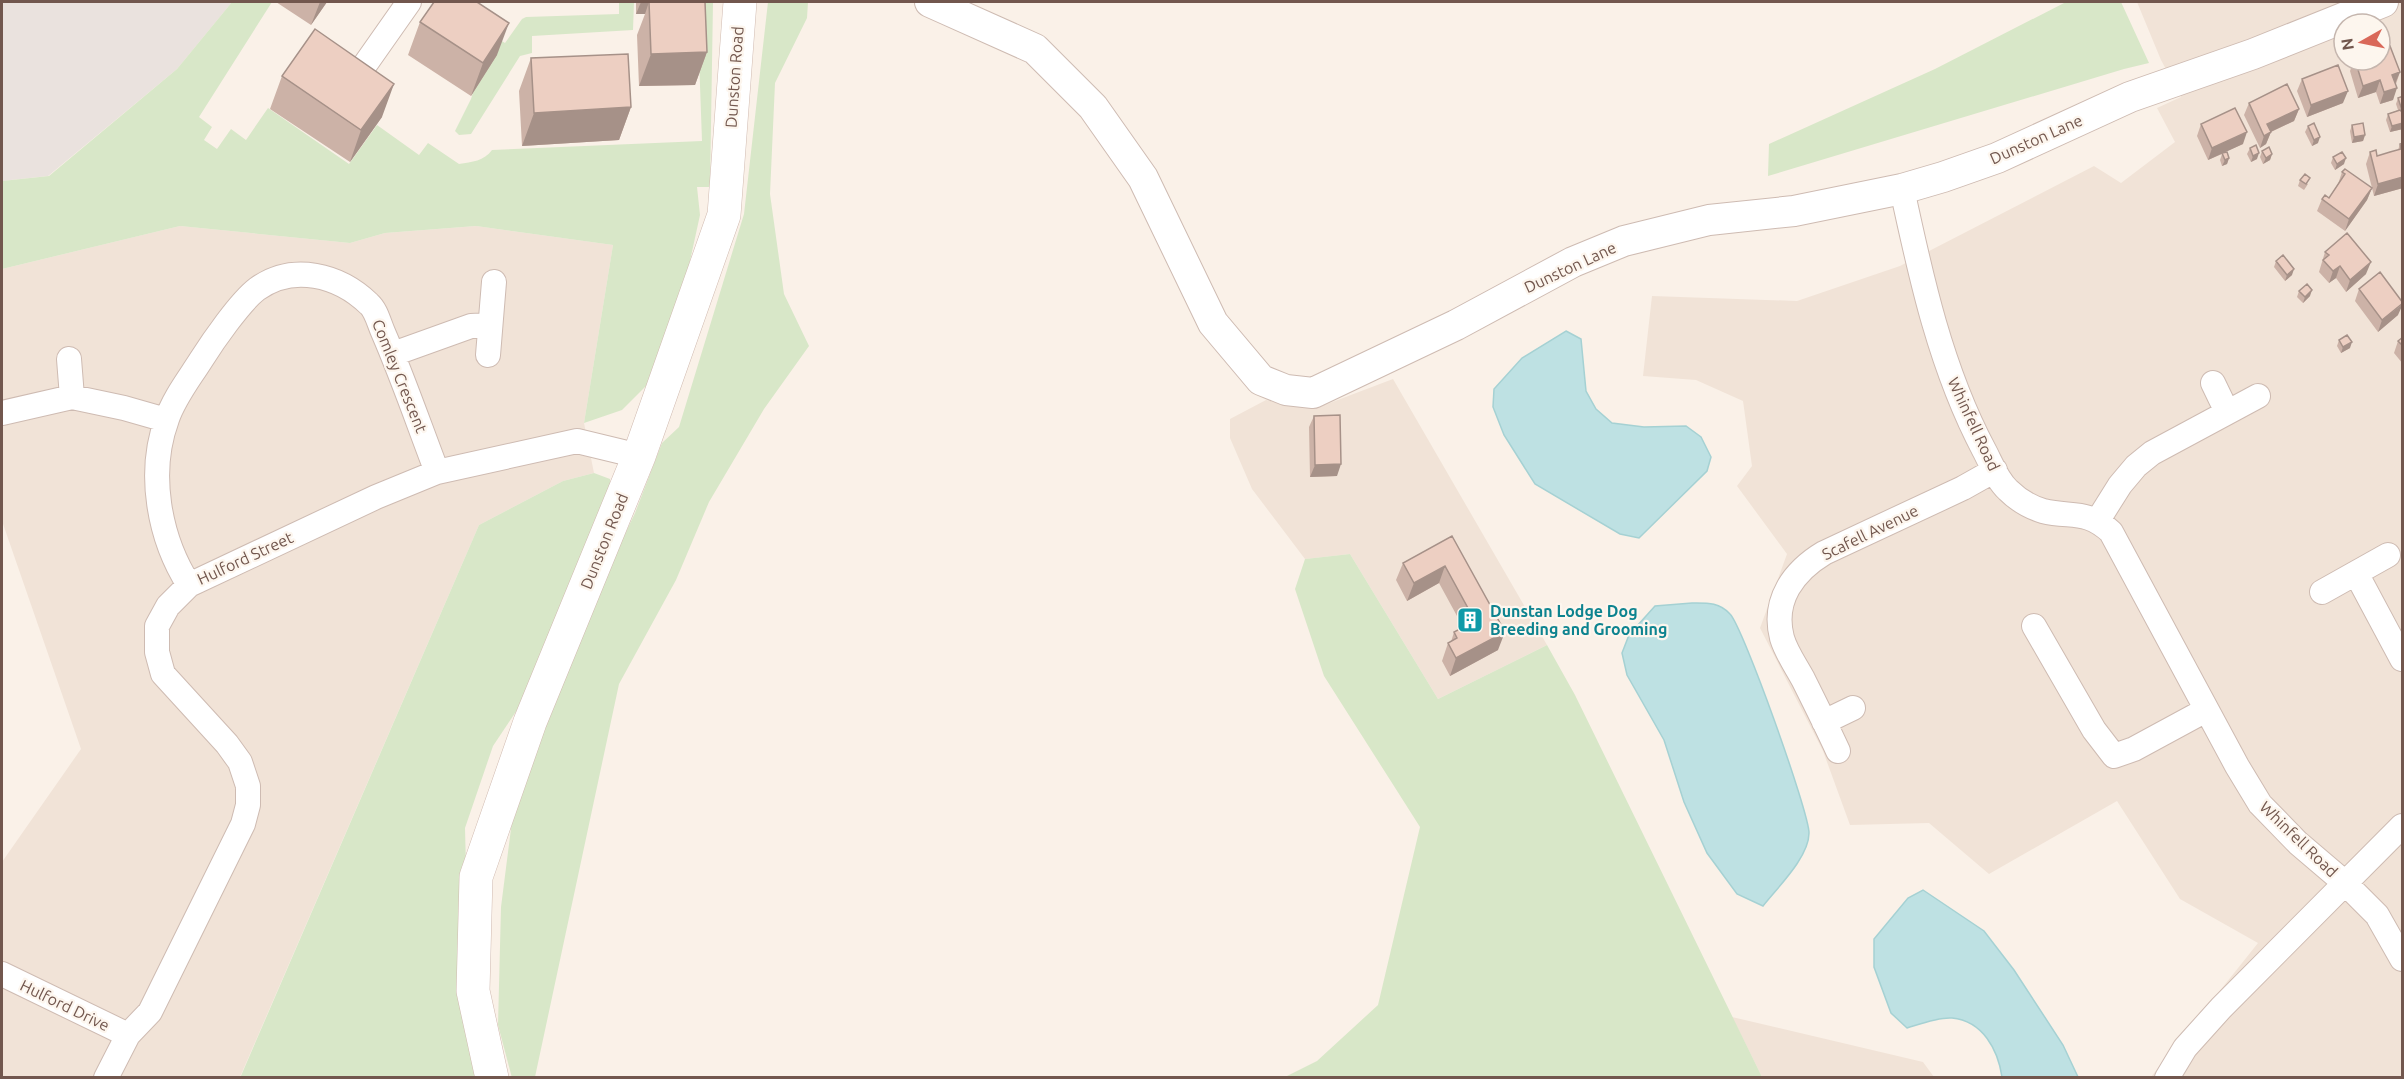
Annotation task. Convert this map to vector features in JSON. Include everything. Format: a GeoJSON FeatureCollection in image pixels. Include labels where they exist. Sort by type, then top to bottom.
{"type":"FeatureCollection","features":[{"type":"Feature","properties":{"kind":"main road","name":"Dunston Road"},"geometry":{"type":"LineString","coordinates":[[492,1077],[473,991],[476,876],[530,722],[639,456],[724,215],[740,2]]}},
{"type":"Feature","properties":{"kind":"street"},"geometry":{"type":"LineString","coordinates":[[357,76],[409,2]]}},
{"type":"Feature","properties":{"kind":"street","name":"Dunston Lane"},"geometry":{"type":"LineString","coordinates":[[930,2],[1035,49],[1093,107],[1143,178],[1213,323],[1261,380],[1286,390],[1313,393],[1456,325],[1573,262],[1624,241],[1709,220],[1794,211],[1902,189],[1997,158],[2130,97],[2253,54],[2383,2]]}},
{"type":"Feature","properties":{"kind":"street","name":"Whinfell Road"},"geometry":{"type":"LineString","coordinates":[[1902,189],[1921,274],[1950,374],[1978,438],[2006,488],[2023,502],[2043,510],[2076,513],[2098,520],[2111,532],[2206,710],[2260,804],[2298,843],[2345,883],[2376,915],[2403,959]]}},
{"type":"Feature","properties":{"kind":"street","name":"Comley Crescent"},"geometry":{"type":"LineString","coordinates":[[189,585],[176,564],[161,519],[158,486],[160,448],[166,420],[176,398],[216,337],[255,290],[273,279],[297,274],[322,276],[346,286],[371,305],[393,354],[437,472]]}},
{"type":"Feature","properties":{"kind":"street"},"geometry":{"type":"LineString","coordinates":[[488,356],[494,282]]}},
{"type":"Feature","properties":{"kind":"street"},"geometry":{"type":"LineString","coordinates":[[393,354],[471,326],[490,326]]}},
{"type":"Feature","properties":{"kind":"street"},"geometry":{"type":"LineString","coordinates":[[69,359],[72,397]]}},
{"type":"Feature","properties":{"kind":"street"},"geometry":{"type":"LineString","coordinates":[[2213,383],[2227,412]]}},
{"type":"Feature","properties":{"kind":"street"},"geometry":{"type":"LineString","coordinates":[[2098,520],[2120,485],[2136,466],[2152,453],[2258,396]]}},
{"type":"Feature","properties":{"kind":"street"},"geometry":{"type":"LineString","coordinates":[[2,413],[72,397],[166,420]]}},
{"type":"Feature","properties":{"kind":"street","name":"Hulford Street"},"geometry":{"type":"LineString","coordinates":[[106,1077],[128,1035],[150,1012],[243,824],[248,805],[248,786],[240,762],[227,744],[163,674],[157,652],[158,626],[168,606],[189,585],[376,497],[437,472],[577,441],[639,456]]}},
{"type":"Feature","properties":{"kind":"street","name":"Scafell Avenue"},"geometry":{"type":"LineString","coordinates":[[1838,750],[1782,638],[1780,614],[1783,595],[1795,576],[1824,553],[1963,488],[1995,470]]}},
{"type":"Feature","properties":{"kind":"street"},"geometry":{"type":"LineString","coordinates":[[2322,591],[2388,555]]}},
{"type":"Feature","properties":{"kind":"street"},"geometry":{"type":"LineString","coordinates":[[2356,573],[2403,659]]}},
{"type":"Feature","properties":{"kind":"street"},"geometry":{"type":"LineString","coordinates":[[2034,626],[2094,730],[2114,756],[2134,749],[2206,710]]}},
{"type":"Feature","properties":{"kind":"street"},"geometry":{"type":"LineString","coordinates":[[1824,722],[1853,708]]}},
{"type":"Feature","properties":{"kind":"street"},"geometry":{"type":"LineString","coordinates":[[2167,1077],[2185,1048],[2221,1008],[2403,826]]}},
{"type":"Feature","properties":{"kind":"street","name":"Hulford Drive"},"geometry":{"type":"LineString","coordinates":[[2,974],[128,1035]]}},
{"type":"Feature","properties":{"kind":"shaded area"},"geometry":{"type":"Polygon","coordinates":[[[2,2],[232,2],[177,69],[48,176],[2,181],[2,2]]]}},
{"type":"Feature","properties":{"kind":"shaded area"},"geometry":{"type":"Polygon","coordinates":[[[2137,2],[2402,2],[2402,1077],[2151,1077],[2258,943],[2180,899],[2117,801],[1989,874],[1929,823],[1850,825],[1823,751],[1760,628],[1787,554],[1737,486],[1752,466],[1743,401],[1696,380],[1643,376],[1652,296],[1797,301],[1900,266],[2094,166],[2121,183],[2175,142],[2157,108],[2181,97],[2161,60],[2137,2]]]}},
{"type":"Feature","properties":{"kind":"shaded area"},"geometry":{"type":"Polygon","coordinates":[[[180,226],[350,243],[385,233],[476,226],[613,245],[584,423],[594,473],[563,481],[479,525],[240,1077],[2,1077],[2,862],[81,749],[2,521],[2,269],[180,226]]]}},
{"type":"Feature","properties":{"kind":"shaded area"},"geometry":{"type":"Polygon","coordinates":[[[1393,379],[1547,645],[1438,699],[1350,554],[1305,559],[1252,489],[1230,438],[1230,419],[1266,400],[1314,409],[1393,379]]]}},
{"type":"Feature","properties":{"kind":"shaded area"},"geometry":{"type":"Polygon","coordinates":[[[1732,1017],[1923,1062],[1934,1077],[1762,1077],[1732,1017]]]}},
{"type":"Feature","properties":{"kind":"green space"},"geometry":{"type":"Polygon","coordinates":[[[232,2],[272,2],[199,117],[212,127],[204,140],[217,149],[231,129],[246,140],[268,108],[349,164],[377,125],[419,155],[428,143],[459,164],[481,159],[492,150],[702,141],[697,2],[713,2],[710,187],[697,187],[700,215],[683,293],[649,383],[622,410],[584,423],[613,245],[476,226],[385,233],[350,243],[180,226],[2,269],[2,181],[49,176],[177,69],[232,2]]]}},
{"type":"Feature","properties":{"kind":"green space"},"geometry":{"type":"Polygon","coordinates":[[[619,2],[634,2],[633,30],[532,36],[532,53],[520,56],[471,134],[459,135],[455,131],[471,99],[491,34],[505,43],[522,19],[526,17],[619,14],[619,2]]]}},
{"type":"Feature","properties":{"kind":"green space"},"geometry":{"type":"Polygon","coordinates":[[[768,2],[808,2],[807,18],[775,83],[770,194],[784,294],[809,346],[764,409],[709,502],[676,580],[619,684],[535,1077],[512,1078],[498,1025],[501,907],[513,813],[545,701],[635,513],[662,443],[679,427],[744,214],[768,2]]]}},
{"type":"Feature","properties":{"kind":"green space"},"geometry":{"type":"Polygon","coordinates":[[[2066,2],[2121,2],[2149,63],[1768,176],[1769,144],[1935,69],[2066,2]]]}},
{"type":"Feature","properties":{"kind":"green space"},"geometry":{"type":"Polygon","coordinates":[[[594,473],[610,479],[610,505],[543,671],[493,746],[465,828],[476,1077],[240,1078],[479,525],[563,481],[594,473]]]}},
{"type":"Feature","properties":{"kind":"green space"},"geometry":{"type":"Polygon","coordinates":[[[1350,554],[1438,699],[1547,645],[1575,695],[1762,1077],[1285,1077],[1317,1061],[1378,1005],[1420,827],[1324,676],[1295,589],[1305,559],[1350,554]]]}},
{"type":"Feature","properties":{"kind":"water"},"geometry":{"type":"Polygon","coordinates":[[[1566,331],[1581,339],[1586,391],[1596,409],[1612,423],[1644,427],[1686,426],[1701,437],[1711,457],[1707,471],[1639,538],[1620,534],[1535,484],[1504,435],[1493,407],[1494,389],[1522,358],[1566,331]]]}},
{"type":"Feature","properties":{"kind":"water"},"geometry":{"type":"Polygon","coordinates":[[[1708,603],[1722,607],[1730,614],[1737,626],[1774,720],[1806,818],[1809,833],[1804,852],[1792,871],[1763,906],[1737,894],[1707,853],[1684,802],[1664,740],[1627,675],[1622,653],[1629,635],[1655,606],[1708,603]]]}},
{"type":"Feature","properties":{"kind":"water"},"geometry":{"type":"Polygon","coordinates":[[[1923,890],[1984,931],[2014,970],[2063,1045],[2078,1077],[2002,1077],[1993,1047],[1987,1038],[1972,1025],[1963,1020],[1947,1018],[1907,1028],[1891,1013],[1874,967],[1874,939],[1908,898],[1923,890]]]}},
{"type":"Feature","properties":{"kind":"building"},"geometry":{"type":"Polygon","coordinates":[[[434,2],[477,2],[509,23],[483,63],[420,22],[434,2]]]}},
{"type":"Feature","properties":{"kind":"building"},"geometry":{"type":"Polygon","coordinates":[[[649,2],[705,2],[707,52],[651,54],[649,2]]]}},
{"type":"Feature","properties":{"kind":"building"},"geometry":{"type":"Polygon","coordinates":[[[315,29],[394,84],[361,130],[282,76],[315,29]]]}},
{"type":"Feature","properties":{"kind":"building"},"geometry":{"type":"Polygon","coordinates":[[[2392,51],[2400,72],[2392,75],[2397,88],[2384,92],[2380,80],[2363,86],[2359,72],[2392,72],[2392,51]]]}},
{"type":"Feature","properties":{"kind":"building"},"geometry":{"type":"Polygon","coordinates":[[[628,54],[631,107],[534,113],[531,58],[628,54]]]}},
{"type":"Feature","properties":{"kind":"building"},"geometry":{"type":"Polygon","coordinates":[[[2332,67],[2332,72],[2341,72],[2348,91],[2311,105],[2302,79],[2332,67]]]}},
{"type":"Feature","properties":{"kind":"building"},"geometry":{"type":"Polygon","coordinates":[[[2287,84],[2299,109],[2267,124],[2271,132],[2264,136],[2249,103],[2287,84]]]}},
{"type":"Feature","properties":{"kind":"building"},"geometry":{"type":"Polygon","coordinates":[[[2403,96],[2403,113],[2398,98],[2403,96]]]}},
{"type":"Feature","properties":{"kind":"building"},"geometry":{"type":"Polygon","coordinates":[[[2235,108],[2247,132],[2212,148],[2201,124],[2235,108]]]}},
{"type":"Feature","properties":{"kind":"building"},"geometry":{"type":"Polygon","coordinates":[[[2400,110],[2403,113],[2403,123],[2392,126],[2388,114],[2400,110]]]}},
{"type":"Feature","properties":{"kind":"building"},"geometry":{"type":"Polygon","coordinates":[[[2314,123],[2320,137],[2314,140],[2308,126],[2314,123]]]}},
{"type":"Feature","properties":{"kind":"building"},"geometry":{"type":"Polygon","coordinates":[[[2363,123],[2365,135],[2354,137],[2352,125],[2363,123]]]}},
{"type":"Feature","properties":{"kind":"building"},"geometry":{"type":"Polygon","coordinates":[[[2403,143],[2403,177],[2378,184],[2370,152],[2376,150],[2377,156],[2401,149],[2400,144],[2403,143]]]}},
{"type":"Feature","properties":{"kind":"building"},"geometry":{"type":"Polygon","coordinates":[[[2256,145],[2259,153],[2253,156],[2250,148],[2256,145]]]}},
{"type":"Feature","properties":{"kind":"building"},"geometry":{"type":"Polygon","coordinates":[[[2269,147],[2272,154],[2266,158],[2262,151],[2269,147]]]}},
{"type":"Feature","properties":{"kind":"building"},"geometry":{"type":"Polygon","coordinates":[[[2227,152],[2229,158],[2225,160],[2222,153],[2227,152]]]}},
{"type":"Feature","properties":{"kind":"building"},"geometry":{"type":"Polygon","coordinates":[[[2342,152],[2346,158],[2337,164],[2333,157],[2342,152]]]}},
{"type":"Feature","properties":{"kind":"building"},"geometry":{"type":"Polygon","coordinates":[[[2345,169],[2372,188],[2349,219],[2322,199],[2325,195],[2329,198],[2345,174],[2342,172],[2345,169]]]}},
{"type":"Feature","properties":{"kind":"building"},"geometry":{"type":"Polygon","coordinates":[[[2305,174],[2310,178],[2306,184],[2300,180],[2305,174]]]}},
{"type":"Feature","properties":{"kind":"building"},"geometry":{"type":"Polygon","coordinates":[[[2347,233],[2371,262],[2350,280],[2340,266],[2333,271],[2323,260],[2329,255],[2325,252],[2347,233]]]}},
{"type":"Feature","properties":{"kind":"building"},"geometry":{"type":"Polygon","coordinates":[[[2283,255],[2294,269],[2287,275],[2276,261],[2283,255]]]}},
{"type":"Feature","properties":{"kind":"building"},"geometry":{"type":"Polygon","coordinates":[[[2380,272],[2403,303],[2382,320],[2359,289],[2380,272]]]}},
{"type":"Feature","properties":{"kind":"building"},"geometry":{"type":"Polygon","coordinates":[[[2307,284],[2312,290],[2305,297],[2299,291],[2307,284]]]}},
{"type":"Feature","properties":{"kind":"building"},"geometry":{"type":"Polygon","coordinates":[[[2347,335],[2352,342],[2343,347],[2339,340],[2347,335]]]}},
{"type":"Feature","properties":{"kind":"building"},"geometry":{"type":"Polygon","coordinates":[[[1340,415],[1341,464],[1315,465],[1314,416],[1340,415]]]}},
{"type":"Feature","properties":{"kind":"building"},"geometry":{"type":"Polygon","coordinates":[[[1452,536],[1505,632],[1456,658],[1448,643],[1457,638],[1454,632],[1475,621],[1445,566],[1414,583],[1403,563],[1452,536]]]}},
{"type":"Feature","properties":{"kind":"place","name":"Dunstan Lodge Dog Breeding and Grooming"},"geometry":{"type":"Point","coordinates":[1470,620]}}]}
